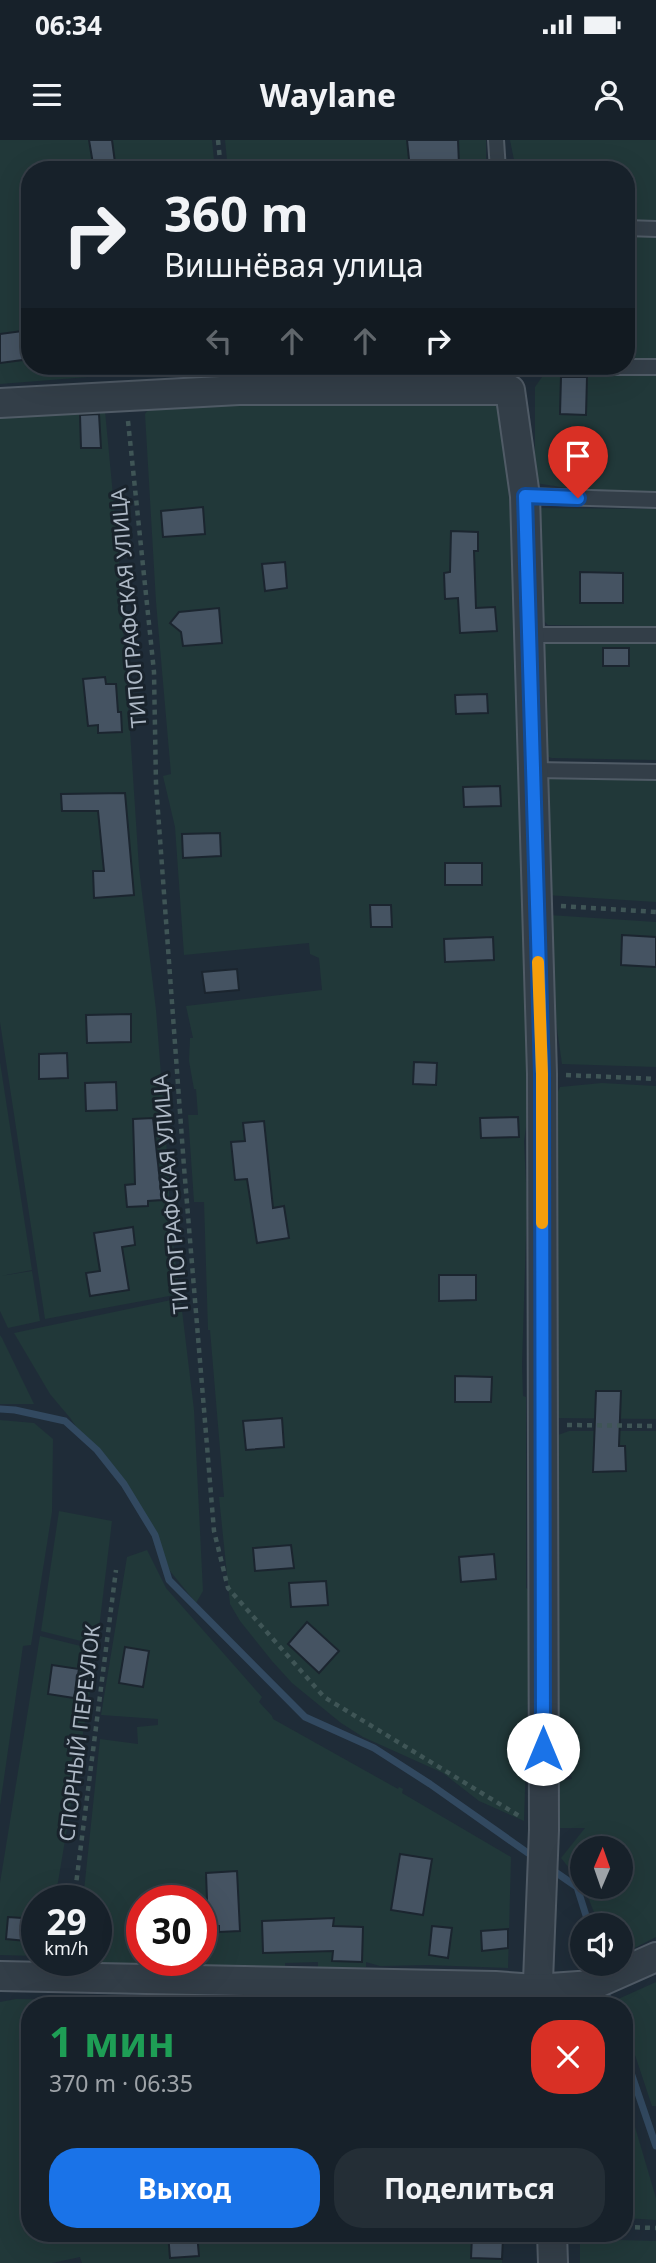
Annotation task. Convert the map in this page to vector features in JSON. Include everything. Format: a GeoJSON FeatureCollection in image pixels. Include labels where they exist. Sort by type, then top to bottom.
{"type":"FeatureCollection","features":[{"type":"Feature","properties":{"kind":"street"},"geometry":{"type":"LineString","coordinates":[[0,403],[495,375]]}},
{"type":"Feature","properties":{"kind":"street"},"geometry":{"type":"LineString","coordinates":[[512,375],[525,496],[542,1074],[544,1830],[537,1997]]}},
{"type":"Feature","properties":{"kind":"street"},"geometry":{"type":"LineString","coordinates":[[0,1976],[495,1986],[537,1997],[593,1985],[656,1957]]}},
{"type":"Feature","properties":{"kind":"street"},"geometry":{"type":"LineString","coordinates":[[552,2242],[553,2263]]}},
{"type":"Feature","properties":{"kind":"lane"},"geometry":{"type":"LineString","coordinates":[[496,140],[497,161]]}},
{"type":"Feature","properties":{"kind":"lane"},"geometry":{"type":"LineString","coordinates":[[635,228],[656,229]]}},
{"type":"Feature","properties":{"kind":"lane"},"geometry":{"type":"LineString","coordinates":[[635,368],[656,367]]}},
{"type":"Feature","properties":{"kind":"lane"},"geometry":{"type":"LineString","coordinates":[[525,496],[656,500]]}},
{"type":"Feature","properties":{"kind":"lane"},"geometry":{"type":"LineString","coordinates":[[528,635],[656,635]]}},
{"type":"Feature","properties":{"kind":"lane"},"geometry":{"type":"LineString","coordinates":[[534,770],[656,772]]}},
{"type":"Feature","properties":{"kind":"path"},"geometry":{"type":"LineString","coordinates":[[218,140],[219,161]]}},
{"type":"Feature","properties":{"kind":"path","name":"ТИПОГРАФСКАЯ УЛИЦА"},"geometry":{"type":"LineString","coordinates":[[126,395],[154,672],[158,809],[213,1518],[228,1588],[324,1697],[544,1830]]}},
{"type":"Feature","properties":{"kind":"path"},"geometry":{"type":"LineString","coordinates":[[536,904],[656,912]]}},
{"type":"Feature","properties":{"kind":"path"},"geometry":{"type":"LineString","coordinates":[[542,1074],[656,1079]]}},
{"type":"Feature","properties":{"kind":"path"},"geometry":{"type":"LineString","coordinates":[[541,1424],[656,1426]]}},
{"type":"Feature","properties":{"kind":"path","name":"СПОРНЫЙ ПЕРЕУЛОК"},"geometry":{"type":"LineString","coordinates":[[76,1885],[116,1570]]}},
{"type":"Feature","properties":{"kind":"path"},"geometry":{"type":"LineString","coordinates":[[633,2227],[656,2228]]}},
{"type":"Feature","properties":{"kind":"green space"},"geometry":{"type":"Polygon","coordinates":[[[0,140],[212,140],[214,161],[21,161],[21,375],[113,375],[0,384],[0,140]]]}},
{"type":"Feature","properties":{"kind":"green space"},"geometry":{"type":"Polygon","coordinates":[[[225,140],[486,140],[486,161],[227,161],[225,140]]]}},
{"type":"Feature","properties":{"kind":"green space"},"geometry":{"type":"Polygon","coordinates":[[[510,140],[656,140],[656,222],[635,221],[635,161],[514,161],[510,140]]]}},
{"type":"Feature","properties":{"kind":"green space"},"geometry":{"type":"Polygon","coordinates":[[[656,236],[656,359],[635,359],[635,237],[656,236]]]}},
{"type":"Feature","properties":{"kind":"green space"},"geometry":{"type":"Polygon","coordinates":[[[656,373],[656,494],[600,493],[535,483],[535,387],[542,377],[656,373]]]}},
{"type":"Feature","properties":{"kind":"green space"},"geometry":{"type":"Polygon","coordinates":[[[492,401],[503,405],[513,562],[524,925],[523,970],[530,1059],[530,1099],[524,1141],[527,1203],[522,1365],[523,1396],[526,1397],[526,1588],[530,1632],[524,1821],[479,1801],[443,1773],[363,1737],[341,1723],[292,1683],[240,1621],[230,1604],[219,1497],[224,1497],[208,1330],[204,1202],[194,1202],[188,1115],[198,1115],[196,1089],[189,1061],[190,1038],[193,1038],[186,1006],[322,990],[319,958],[310,954],[309,943],[184,955],[175,827],[163,776],[171,774],[156,602],[145,414],[151,406],[492,401]]]}},
{"type":"Feature","properties":{"kind":"green space"},"geometry":{"type":"Polygon","coordinates":[[[105,411],[118,548],[139,868],[156,1010],[169,1179],[169,1214],[180,1294],[45,1319],[0,1022],[0,415],[105,411]]]}},
{"type":"Feature","properties":{"kind":"green space"},"geometry":{"type":"Polygon","coordinates":[[[536,508],[656,509],[656,627],[548,625],[542,619],[536,508]]]}},
{"type":"Feature","properties":{"kind":"green space"},"geometry":{"type":"Polygon","coordinates":[[[546,644],[656,644],[656,760],[552,758],[541,755],[540,648],[546,644]]]}},
{"type":"Feature","properties":{"kind":"green space"},"geometry":{"type":"Polygon","coordinates":[[[548,779],[656,780],[656,902],[546,895],[543,784],[548,779]]]}},
{"type":"Feature","properties":{"kind":"green space"},"geometry":{"type":"Polygon","coordinates":[[[549,915],[656,922],[656,1067],[562,1064],[549,973],[549,915]]]}},
{"type":"Feature","properties":{"kind":"green space"},"geometry":{"type":"Polygon","coordinates":[[[0,1062],[32,1270],[1,1276],[32,1271],[40,1321],[8,1328],[0,1311],[0,1062]]]}},
{"type":"Feature","properties":{"kind":"green space"},"geometry":{"type":"Polygon","coordinates":[[[602,1083],[656,1086],[656,1419],[551,1418],[555,1098],[560,1087],[602,1083]]]}},
{"type":"Feature","properties":{"kind":"green space"},"geometry":{"type":"Polygon","coordinates":[[[176,1299],[176,1303],[181,1302],[194,1410],[203,1591],[196,1603],[170,1571],[156,1536],[104,1455],[82,1436],[50,1394],[14,1333],[176,1299]]]}},
{"type":"Feature","properties":{"kind":"green space"},"geometry":{"type":"Polygon","coordinates":[[[0,1335],[2,1338],[34,1404],[0,1404],[0,1335]]]}},
{"type":"Feature","properties":{"kind":"green space"},"geometry":{"type":"Polygon","coordinates":[[[0,1420],[34,1423],[53,1439],[52,1512],[31,1645],[23,1646],[0,1806],[0,1420]]]}},
{"type":"Feature","properties":{"kind":"green space"},"geometry":{"type":"Polygon","coordinates":[[[569,1431],[656,1431],[656,1937],[633,1949],[633,1913],[594,1913],[589,1899],[634,1899],[634,1836],[579,1836],[585,1828],[555,1828],[552,1781],[572,1779],[557,1722],[550,1438],[569,1431]]]}},
{"type":"Feature","properties":{"kind":"green space"},"geometry":{"type":"Polygon","coordinates":[[[59,1511],[112,1521],[97,1645],[41,1631],[59,1511]]]}},
{"type":"Feature","properties":{"kind":"green space"},"geometry":{"type":"Polygon","coordinates":[[[147,1550],[166,1588],[262,1697],[259,1702],[273,1719],[398,1789],[403,1789],[402,1793],[511,1857],[508,1968],[380,1966],[366,1962],[366,1967],[318,1969],[318,1962],[285,1963],[285,1968],[217,1967],[217,1885],[126,1885],[126,1966],[112,1966],[112,1885],[85,1885],[100,1739],[138,1744],[137,1727],[158,1725],[158,1719],[101,1715],[127,1557],[147,1550]]]}},
{"type":"Feature","properties":{"kind":"green space"},"geometry":{"type":"Polygon","coordinates":[[[40,1636],[97,1650],[58,1885],[21,1885],[21,1956],[0,1955],[0,1883],[40,1636]]]}},
{"type":"Feature","properties":{"kind":"green space"},"geometry":{"type":"Polygon","coordinates":[[[570,1847],[570,1869],[561,1858],[570,1847]]]}},
{"type":"Feature","properties":{"kind":"green space"},"geometry":{"type":"Polygon","coordinates":[[[656,1982],[656,2106],[652,2106],[633,2049],[633,1997],[623,1997],[656,1982]]]}},
{"type":"Feature","properties":{"kind":"green space"},"geometry":{"type":"Polygon","coordinates":[[[21,1999],[21,2242],[503,2242],[502,2263],[82,2263],[80,2257],[52,2263],[0,2263],[0,2002],[21,1999]]]}},
{"type":"Feature","properties":{"kind":"green space"},"geometry":{"type":"Polygon","coordinates":[[[633,2120],[656,2198],[656,2220],[633,2219],[633,2120]]]}},
{"type":"Feature","properties":{"kind":"green space"},"geometry":{"type":"Polygon","coordinates":[[[656,2241],[656,2263],[580,2263],[580,2242],[656,2241]]]}},
{"type":"Feature","properties":{"kind":"building"},"geometry":{"type":"Polygon","coordinates":[[[89,140],[112,140],[115,161],[92,161],[89,140]]]}},
{"type":"Feature","properties":{"kind":"building"},"geometry":{"type":"Polygon","coordinates":[[[407,140],[458,140],[459,161],[409,161],[407,140]]]}},
{"type":"Feature","properties":{"kind":"building"},"geometry":{"type":"Polygon","coordinates":[[[21,331],[21,360],[0,363],[0,334],[21,331]]]}},
{"type":"Feature","properties":{"kind":"building"},"geometry":{"type":"Polygon","coordinates":[[[561,377],[587,377],[586,415],[560,414],[561,377]]]}},
{"type":"Feature","properties":{"kind":"building"},"geometry":{"type":"Polygon","coordinates":[[[99,414],[101,448],[81,448],[80,415],[99,414]]]}},
{"type":"Feature","properties":{"kind":"building"},"geometry":{"type":"Polygon","coordinates":[[[203,507],[205,534],[163,537],[161,511],[203,507]]]}},
{"type":"Feature","properties":{"kind":"building"},"geometry":{"type":"Polygon","coordinates":[[[451,531],[478,532],[478,551],[474,551],[476,608],[495,607],[497,631],[460,633],[458,598],[445,599],[444,573],[450,572],[451,531]]]}},
{"type":"Feature","properties":{"kind":"building"},"geometry":{"type":"Polygon","coordinates":[[[285,562],[287,588],[265,591],[262,564],[285,562]]]}},
{"type":"Feature","properties":{"kind":"building"},"geometry":{"type":"Polygon","coordinates":[[[580,572],[623,573],[623,603],[580,603],[580,572]]]}},
{"type":"Feature","properties":{"kind":"building"},"geometry":{"type":"Polygon","coordinates":[[[219,608],[222,643],[183,646],[181,632],[170,623],[179,612],[219,608]]]}},
{"type":"Feature","properties":{"kind":"building"},"geometry":{"type":"Polygon","coordinates":[[[603,648],[629,648],[629,666],[603,666],[603,648]]]}},
{"type":"Feature","properties":{"kind":"building"},"geometry":{"type":"Polygon","coordinates":[[[105,677],[106,684],[116,684],[122,732],[98,733],[98,725],[88,726],[83,679],[105,677]]]}},
{"type":"Feature","properties":{"kind":"building"},"geometry":{"type":"Polygon","coordinates":[[[487,694],[488,713],[456,714],[455,695],[487,694]]]}},
{"type":"Feature","properties":{"kind":"building"},"geometry":{"type":"Polygon","coordinates":[[[500,786],[501,806],[464,807],[463,787],[500,786]]]}},
{"type":"Feature","properties":{"kind":"building"},"geometry":{"type":"Polygon","coordinates":[[[125,793],[134,895],[94,898],[93,871],[104,871],[98,811],[62,811],[61,794],[125,793]]]}},
{"type":"Feature","properties":{"kind":"building"},"geometry":{"type":"Polygon","coordinates":[[[220,833],[221,856],[183,858],[182,834],[220,833]]]}},
{"type":"Feature","properties":{"kind":"building"},"geometry":{"type":"Polygon","coordinates":[[[445,863],[482,863],[482,885],[445,885],[445,863]]]}},
{"type":"Feature","properties":{"kind":"building"},"geometry":{"type":"Polygon","coordinates":[[[370,905],[391,905],[392,927],[371,927],[370,905]]]}},
{"type":"Feature","properties":{"kind":"building"},"geometry":{"type":"Polygon","coordinates":[[[622,935],[656,937],[656,967],[621,965],[622,935]]]}},
{"type":"Feature","properties":{"kind":"building"},"geometry":{"type":"Polygon","coordinates":[[[493,937],[494,960],[445,962],[444,939],[493,937]]]}},
{"type":"Feature","properties":{"kind":"building"},"geometry":{"type":"Polygon","coordinates":[[[237,969],[239,990],[205,993],[202,972],[237,969]]]}},
{"type":"Feature","properties":{"kind":"building"},"geometry":{"type":"Polygon","coordinates":[[[131,1014],[131,1042],[87,1043],[86,1015],[131,1014]]]}},
{"type":"Feature","properties":{"kind":"building"},"geometry":{"type":"Polygon","coordinates":[[[67,1053],[68,1078],[39,1079],[39,1054],[67,1053]]]}},
{"type":"Feature","properties":{"kind":"building"},"geometry":{"type":"Polygon","coordinates":[[[414,1062],[437,1063],[436,1085],[413,1084],[414,1062]]]}},
{"type":"Feature","properties":{"kind":"building"},"geometry":{"type":"Polygon","coordinates":[[[116,1082],[117,1110],[86,1111],[85,1083],[116,1082]]]}},
{"type":"Feature","properties":{"kind":"building"},"geometry":{"type":"Polygon","coordinates":[[[518,1117],[519,1137],[481,1138],[480,1118],[518,1117]]]}},
{"type":"Feature","properties":{"kind":"building"},"geometry":{"type":"Polygon","coordinates":[[[153,1118],[162,1200],[148,1201],[148,1206],[127,1207],[125,1185],[135,1184],[133,1119],[153,1118]]]}},
{"type":"Feature","properties":{"kind":"building"},"geometry":{"type":"Polygon","coordinates":[[[264,1121],[273,1208],[284,1206],[289,1238],[257,1243],[247,1179],[235,1180],[231,1142],[245,1141],[243,1123],[264,1121]]]}},
{"type":"Feature","properties":{"kind":"building"},"geometry":{"type":"Polygon","coordinates":[[[133,1227],[135,1245],[122,1247],[129,1290],[90,1296],[86,1273],[100,1271],[94,1233],[133,1227]]]}},
{"type":"Feature","properties":{"kind":"building"},"geometry":{"type":"Polygon","coordinates":[[[439,1275],[476,1275],[476,1300],[439,1301],[439,1275]]]}},
{"type":"Feature","properties":{"kind":"building"},"geometry":{"type":"Polygon","coordinates":[[[455,1376],[492,1377],[491,1402],[455,1402],[455,1376]]]}},
{"type":"Feature","properties":{"kind":"building"},"geometry":{"type":"Polygon","coordinates":[[[596,1391],[621,1391],[619,1446],[625,1446],[626,1471],[593,1472],[596,1391]]]}},
{"type":"Feature","properties":{"kind":"building"},"geometry":{"type":"Polygon","coordinates":[[[282,1418],[284,1447],[246,1450],[243,1421],[282,1418]]]}},
{"type":"Feature","properties":{"kind":"building"},"geometry":{"type":"Polygon","coordinates":[[[291,1545],[294,1568],[255,1571],[253,1548],[291,1545]]]}},
{"type":"Feature","properties":{"kind":"building"},"geometry":{"type":"Polygon","coordinates":[[[494,1554],[496,1579],[461,1582],[459,1557],[494,1554]]]}},
{"type":"Feature","properties":{"kind":"building"},"geometry":{"type":"Polygon","coordinates":[[[326,1581],[328,1605],[291,1607],[289,1583],[326,1581]]]}},
{"type":"Feature","properties":{"kind":"building"},"geometry":{"type":"Polygon","coordinates":[[[307,1622],[339,1651],[319,1673],[288,1644],[307,1622]]]}},
{"type":"Feature","properties":{"kind":"building"},"geometry":{"type":"Polygon","coordinates":[[[125,1647],[149,1651],[143,1687],[119,1683],[125,1647]]]}},
{"type":"Feature","properties":{"kind":"building"},"geometry":{"type":"Polygon","coordinates":[[[52,1665],[79,1669],[74,1698],[48,1694],[52,1665]]]}},
{"type":"Feature","properties":{"kind":"building"},"geometry":{"type":"Polygon","coordinates":[[[400,1854],[432,1859],[423,1915],[391,1910],[400,1854]]]}},
{"type":"Feature","properties":{"kind":"building"},"geometry":{"type":"Polygon","coordinates":[[[237,1871],[240,1931],[219,1932],[217,1885],[206,1885],[206,1873],[237,1871]]]}},
{"type":"Feature","properties":{"kind":"building"},"geometry":{"type":"Polygon","coordinates":[[[8,1917],[21,1918],[21,1940],[6,1939],[8,1917]]]}},
{"type":"Feature","properties":{"kind":"building"},"geometry":{"type":"Polygon","coordinates":[[[334,1918],[333,1926],[363,1927],[362,1962],[332,1961],[333,1951],[263,1953],[262,1921],[334,1918]]]}},
{"type":"Feature","properties":{"kind":"building"},"geometry":{"type":"Polygon","coordinates":[[[432,1926],[452,1928],[448,1958],[429,1955],[432,1926]]]}},
{"type":"Feature","properties":{"kind":"building"},"geometry":{"type":"Polygon","coordinates":[[[508,1929],[508,1948],[482,1951],[481,1931],[508,1929]]]}},
{"type":"Feature","properties":{"kind":"building"},"geometry":{"type":"Polygon","coordinates":[[[169,2242],[198,2242],[199,2256],[170,2258],[169,2242]]]}},
{"type":"Feature","properties":{"kind":"building"},"geometry":{"type":"Polygon","coordinates":[[[472,2242],[503,2242],[502,2259],[471,2258],[472,2242]]]}},
{"type":"Feature","properties":{"kind":"waterway"},"geometry":{"type":"LineString","coordinates":[[0,1409],[65,1421],[97,1450],[124,1484],[155,1535],[169,1580],[305,1717],[374,1748],[535,1858]]}},
{"type":"Feature","properties":{"kind":"waterway"},"geometry":{"type":"LineString","coordinates":[[551,1869],[577,1887],[585,1913]]}},
{"type":"Feature","properties":{"kind":"waterway"},"geometry":{"type":"LineString","coordinates":[[605,1988],[608,1997]]}},
{"type":"Feature","properties":{"kind":"waterway"},"geometry":{"type":"LineString","coordinates":[[633,2078],[656,2146]]}},
{"type":"Feature","properties":{"kind":"slow traffic"},"geometry":{"type":"LineString","coordinates":[[538,962],[542,1074],[542,1223]]}},
{"type":"Feature","properties":{"kind":"route"},"geometry":{"type":"LineString","coordinates":[[543,1749],[542,1074],[525,496],[578,498]]}}]}
